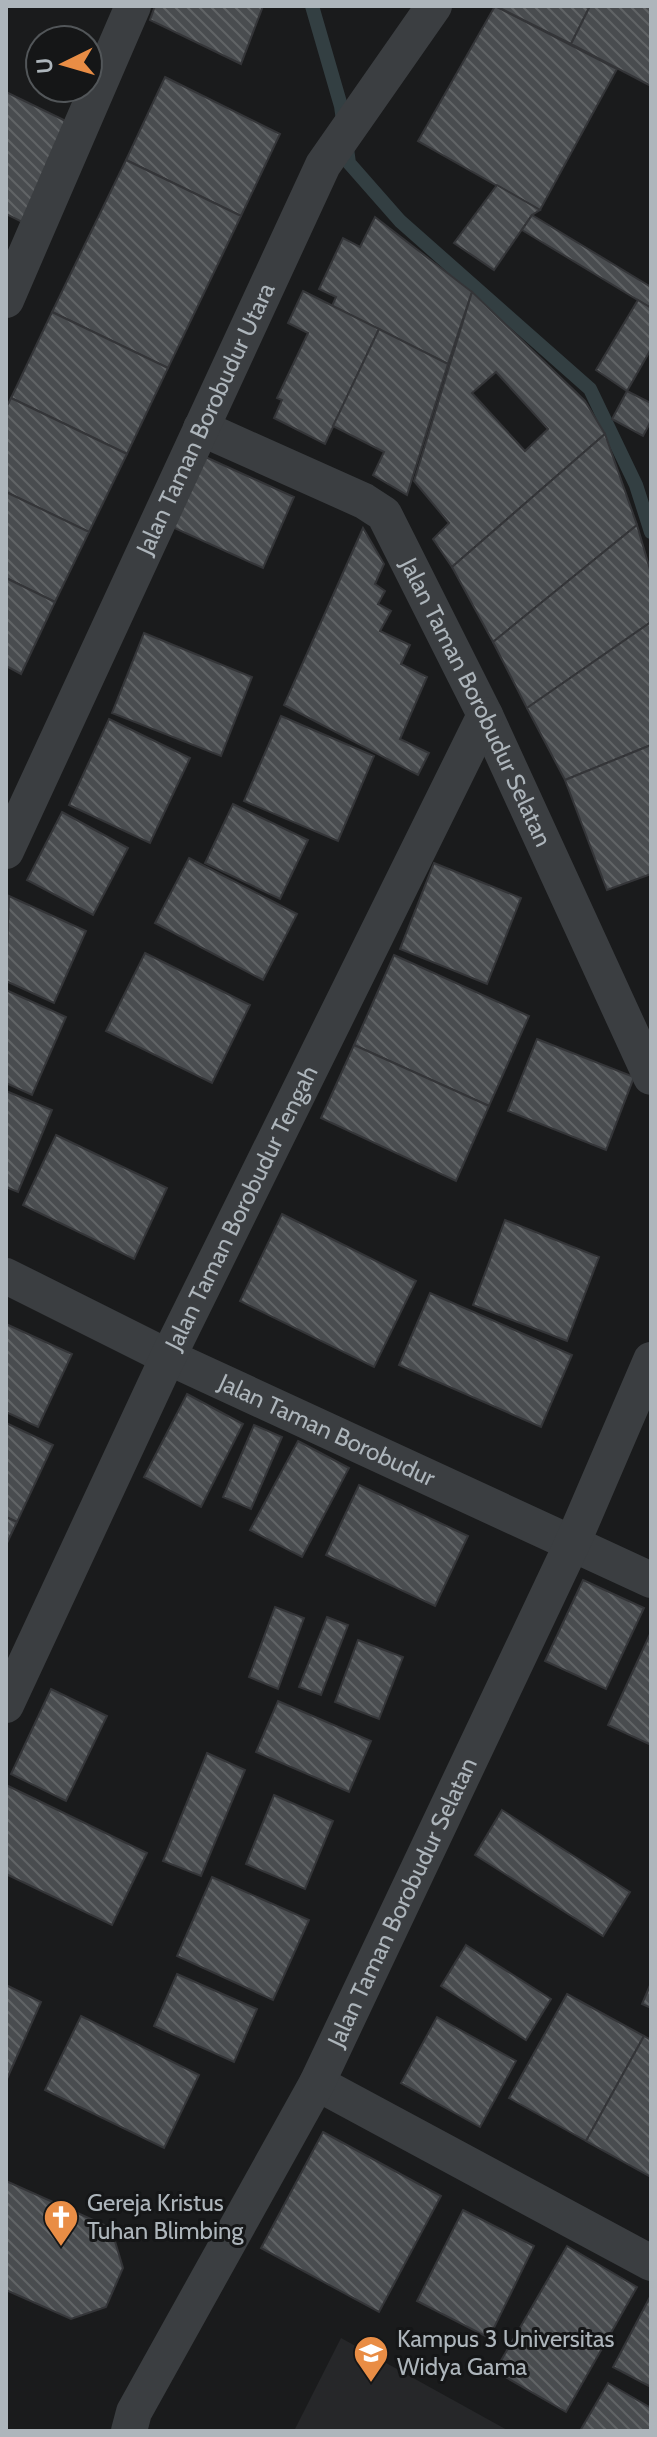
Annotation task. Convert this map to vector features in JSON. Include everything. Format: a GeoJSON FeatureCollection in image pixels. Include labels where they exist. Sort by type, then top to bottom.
{"type":"FeatureCollection","features":[{"type":"Feature","properties":{"kind":"street"},"geometry":{"type":"LineString","coordinates":[[6,300],[133,6]]}},
{"type":"Feature","properties":{"kind":"street","name":"Jalan Taman Borobudur Utara"},"geometry":{"type":"LineString","coordinates":[[6,851],[323,165],[373,89],[434,6]]}},
{"type":"Feature","properties":{"kind":"street","name":"Jalan Taman Borobudur Selatan"},"geometry":{"type":"LineString","coordinates":[[201,428],[364,501],[384,514],[485,715],[651,1077]]}},
{"type":"Feature","properties":{"kind":"street","name":"Jalan Taman Borobudur Tengah"},"geometry":{"type":"LineString","coordinates":[[6,1705],[168,1357],[485,715]]}},
{"type":"Feature","properties":{"kind":"street","name":"Jalan Taman Borobudur"},"geometry":{"type":"LineString","coordinates":[[6,1276],[168,1357],[651,1580]]}},
{"type":"Feature","properties":{"kind":"street","name":"Jalan Taman Borobudur Selatan"},"geometry":{"type":"LineString","coordinates":[[129,2431],[134,2412],[317,2083],[572,1544],[651,1360]]}},
{"type":"Feature","properties":{"kind":"street"},"geometry":{"type":"LineString","coordinates":[[317,2083],[651,2263]]}},
{"type":"Feature","properties":{"kind":"shaded area","name":"Kampus 3 Universitas Widya Gama"},"geometry":{"type":"Polygon","coordinates":[[[341,2338],[509,2431],[294,2431],[341,2338]]]}},
{"type":"Feature","properties":{"kind":"building"},"geometry":{"type":"Polygon","coordinates":[[[155,6],[263,6],[241,64],[150,20],[155,6]]]}},
{"type":"Feature","properties":{"kind":"building"},"geometry":{"type":"Polygon","coordinates":[[[495,6],[617,69],[540,210],[418,141],[495,6]]]}},
{"type":"Feature","properties":{"kind":"building"},"geometry":{"type":"Polygon","coordinates":[[[496,6],[590,6],[571,44],[496,6]]]}},
{"type":"Feature","properties":{"kind":"building"},"geometry":{"type":"Polygon","coordinates":[[[590,6],[651,6],[651,86],[571,44],[590,6]]]}},
{"type":"Feature","properties":{"kind":"building"},"geometry":{"type":"Polygon","coordinates":[[[165,77],[280,134],[241,216],[126,160],[165,77]]]}},
{"type":"Feature","properties":{"kind":"building"},"geometry":{"type":"Polygon","coordinates":[[[6,92],[24,101],[24,104],[31,104],[70,123],[24,223],[6,214],[6,92]]]}},
{"type":"Feature","properties":{"kind":"building"},"geometry":{"type":"Polygon","coordinates":[[[126,160],[241,216],[168,368],[52,312],[126,160]]]}},
{"type":"Feature","properties":{"kind":"building"},"geometry":{"type":"Polygon","coordinates":[[[497,185],[540,210],[532,215],[494,270],[454,243],[497,185]]]}},
{"type":"Feature","properties":{"kind":"building"},"geometry":{"type":"Polygon","coordinates":[[[532,215],[651,287],[651,308],[522,230],[532,215]]]}},
{"type":"Feature","properties":{"kind":"building"},"geometry":{"type":"Polygon","coordinates":[[[375,217],[472,292],[448,364],[332,306],[336,297],[319,289],[343,238],[360,247],[375,217]]]}},
{"type":"Feature","properties":{"kind":"building"},"geometry":{"type":"Polygon","coordinates":[[[303,291],[379,329],[325,444],[274,418],[282,400],[277,398],[308,333],[288,323],[303,291]]]}},
{"type":"Feature","properties":{"kind":"building"},"geometry":{"type":"Polygon","coordinates":[[[472,292],[585,401],[605,434],[452,567],[433,539],[449,523],[414,481],[472,292]],[[496,372],[472,393],[525,451],[548,429],[496,372]]]}},
{"type":"Feature","properties":{"kind":"building"},"geometry":{"type":"Polygon","coordinates":[[[638,300],[651,308],[651,349],[627,391],[596,370],[638,300]]]}},
{"type":"Feature","properties":{"kind":"building"},"geometry":{"type":"Polygon","coordinates":[[[52,312],[168,368],[127,454],[11,398],[52,312]]]}},
{"type":"Feature","properties":{"kind":"building"},"geometry":{"type":"Polygon","coordinates":[[[379,329],[448,364],[407,495],[373,475],[384,452],[333,426],[379,329]]]}},
{"type":"Feature","properties":{"kind":"building"},"geometry":{"type":"Polygon","coordinates":[[[627,391],[651,403],[651,421],[643,436],[612,419],[627,391]]]}},
{"type":"Feature","properties":{"kind":"building"},"geometry":{"type":"Polygon","coordinates":[[[11,398],[127,454],[89,532],[6,492],[6,408],[11,398]]]}},
{"type":"Feature","properties":{"kind":"building"},"geometry":{"type":"Polygon","coordinates":[[[605,434],[637,525],[493,642],[452,567],[605,434]]]}},
{"type":"Feature","properties":{"kind":"building"},"geometry":{"type":"Polygon","coordinates":[[[201,455],[294,497],[263,568],[170,526],[201,455]]]}},
{"type":"Feature","properties":{"kind":"building"},"geometry":{"type":"Polygon","coordinates":[[[6,492],[89,532],[55,602],[6,578],[6,492]]]}},
{"type":"Feature","properties":{"kind":"building"},"geometry":{"type":"Polygon","coordinates":[[[637,525],[651,573],[651,622],[527,708],[493,642],[637,525]]]}},
{"type":"Feature","properties":{"kind":"building"},"geometry":{"type":"Polygon","coordinates":[[[363,528],[384,564],[375,584],[385,591],[378,604],[391,611],[380,631],[410,645],[401,664],[427,677],[400,739],[429,753],[418,775],[284,705],[363,528]]]}},
{"type":"Feature","properties":{"kind":"building"},"geometry":{"type":"Polygon","coordinates":[[[6,578],[55,602],[21,674],[6,666],[6,578]]]}},
{"type":"Feature","properties":{"kind":"building"},"geometry":{"type":"Polygon","coordinates":[[[651,622],[651,745],[565,780],[527,708],[651,622]]]}},
{"type":"Feature","properties":{"kind":"building"},"geometry":{"type":"Polygon","coordinates":[[[144,633],[252,677],[221,756],[112,713],[144,633]]]}},
{"type":"Feature","properties":{"kind":"building"},"geometry":{"type":"Polygon","coordinates":[[[281,716],[374,756],[338,841],[244,801],[281,716]]]}},
{"type":"Feature","properties":{"kind":"building"},"geometry":{"type":"Polygon","coordinates":[[[109,719],[190,758],[150,843],[69,805],[109,719]]]}},
{"type":"Feature","properties":{"kind":"building"},"geometry":{"type":"Polygon","coordinates":[[[651,745],[651,874],[607,890],[565,780],[651,745]]]}},
{"type":"Feature","properties":{"kind":"building"},"geometry":{"type":"Polygon","coordinates":[[[233,804],[308,840],[280,899],[205,863],[233,804]]]}},
{"type":"Feature","properties":{"kind":"building"},"geometry":{"type":"Polygon","coordinates":[[[62,812],[128,848],[93,915],[27,880],[62,812]]]}},
{"type":"Feature","properties":{"kind":"building"},"geometry":{"type":"Polygon","coordinates":[[[189,858],[297,914],[263,980],[155,923],[189,858]]]}},
{"type":"Feature","properties":{"kind":"building"},"geometry":{"type":"Polygon","coordinates":[[[434,863],[521,898],[487,984],[400,949],[434,863]]]}},
{"type":"Feature","properties":{"kind":"building"},"geometry":{"type":"Polygon","coordinates":[[[9,896],[86,931],[54,1003],[6,981],[9,896]]]}},
{"type":"Feature","properties":{"kind":"building"},"geometry":{"type":"Polygon","coordinates":[[[145,953],[250,1005],[212,1083],[106,1031],[145,953]]]}},
{"type":"Feature","properties":{"kind":"building"},"geometry":{"type":"Polygon","coordinates":[[[394,955],[529,1016],[489,1106],[354,1045],[394,955]]]}},
{"type":"Feature","properties":{"kind":"building"},"geometry":{"type":"Polygon","coordinates":[[[6,990],[66,1017],[32,1095],[6,1083],[6,990]]]}},
{"type":"Feature","properties":{"kind":"building"},"geometry":{"type":"Polygon","coordinates":[[[537,1039],[634,1077],[606,1150],[508,1111],[537,1039]]]}},
{"type":"Feature","properties":{"kind":"building"},"geometry":{"type":"Polygon","coordinates":[[[354,1045],[489,1106],[456,1181],[321,1118],[354,1045]]]}},
{"type":"Feature","properties":{"kind":"building"},"geometry":{"type":"Polygon","coordinates":[[[6,1091],[52,1110],[18,1192],[6,1187],[6,1091]]]}},
{"type":"Feature","properties":{"kind":"building"},"geometry":{"type":"Polygon","coordinates":[[[56,1135],[167,1188],[134,1259],[23,1205],[56,1135]]]}},
{"type":"Feature","properties":{"kind":"building"},"geometry":{"type":"Polygon","coordinates":[[[282,1214],[416,1281],[374,1367],[240,1301],[282,1214]]]}},
{"type":"Feature","properties":{"kind":"building"},"geometry":{"type":"Polygon","coordinates":[[[505,1220],[599,1257],[567,1341],[473,1305],[505,1220]]]}},
{"type":"Feature","properties":{"kind":"building"},"geometry":{"type":"Polygon","coordinates":[[[430,1293],[572,1355],[541,1427],[399,1365],[430,1293]]]}},
{"type":"Feature","properties":{"kind":"building"},"geometry":{"type":"Polygon","coordinates":[[[6,1324],[72,1354],[38,1427],[6,1412],[6,1324]]]}},
{"type":"Feature","properties":{"kind":"building"},"geometry":{"type":"Polygon","coordinates":[[[187,1394],[243,1424],[201,1507],[144,1477],[187,1394]]]}},
{"type":"Feature","properties":{"kind":"building"},"geometry":{"type":"Polygon","coordinates":[[[6,1423],[53,1445],[17,1522],[6,1517],[6,1423]]]}},
{"type":"Feature","properties":{"kind":"building"},"geometry":{"type":"Polygon","coordinates":[[[254,1425],[282,1437],[251,1509],[223,1497],[254,1425]]]}},
{"type":"Feature","properties":{"kind":"building"},"geometry":{"type":"Polygon","coordinates":[[[298,1441],[349,1468],[302,1557],[250,1530],[298,1441]]]}},
{"type":"Feature","properties":{"kind":"building"},"geometry":{"type":"Polygon","coordinates":[[[359,1485],[468,1536],[435,1606],[326,1555],[359,1485]]]}},
{"type":"Feature","properties":{"kind":"building"},"geometry":{"type":"Polygon","coordinates":[[[6,1517],[17,1522],[6,1545],[6,1517]]]}},
{"type":"Feature","properties":{"kind":"building"},"geometry":{"type":"Polygon","coordinates":[[[583,1580],[644,1608],[606,1689],[545,1661],[583,1580]]]}},
{"type":"Feature","properties":{"kind":"building"},"geometry":{"type":"Polygon","coordinates":[[[275,1607],[304,1618],[278,1689],[249,1677],[275,1607]]]}},
{"type":"Feature","properties":{"kind":"building"},"geometry":{"type":"Polygon","coordinates":[[[327,1617],[348,1625],[321,1695],[299,1687],[327,1617]]]}},
{"type":"Feature","properties":{"kind":"building"},"geometry":{"type":"Polygon","coordinates":[[[651,1632],[651,1745],[608,1725],[651,1632]]]}},
{"type":"Feature","properties":{"kind":"building"},"geometry":{"type":"Polygon","coordinates":[[[358,1640],[403,1657],[379,1719],[335,1702],[358,1640]]]}},
{"type":"Feature","properties":{"kind":"building"},"geometry":{"type":"Polygon","coordinates":[[[51,1689],[107,1716],[66,1801],[11,1774],[51,1689]]]}},
{"type":"Feature","properties":{"kind":"building"},"geometry":{"type":"Polygon","coordinates":[[[278,1701],[371,1741],[349,1792],[256,1752],[278,1701]]]}},
{"type":"Feature","properties":{"kind":"building"},"geometry":{"type":"Polygon","coordinates":[[[207,1753],[245,1770],[201,1876],[163,1861],[207,1753]]]}},
{"type":"Feature","properties":{"kind":"building"},"geometry":{"type":"Polygon","coordinates":[[[6,1785],[147,1853],[112,1925],[6,1874],[6,1785]]]}},
{"type":"Feature","properties":{"kind":"building"},"geometry":{"type":"Polygon","coordinates":[[[274,1795],[333,1821],[305,1889],[246,1864],[274,1795]]]}},
{"type":"Feature","properties":{"kind":"building"},"geometry":{"type":"Polygon","coordinates":[[[502,1810],[630,1892],[603,1936],[475,1855],[502,1810]]]}},
{"type":"Feature","properties":{"kind":"building"},"geometry":{"type":"Polygon","coordinates":[[[212,1877],[309,1920],[273,2000],[177,1956],[212,1877]]]}},
{"type":"Feature","properties":{"kind":"building"},"geometry":{"type":"Polygon","coordinates":[[[466,1945],[551,1999],[526,2040],[441,1986],[466,1945]]]}},
{"type":"Feature","properties":{"kind":"building"},"geometry":{"type":"Polygon","coordinates":[[[177,1974],[257,2009],[234,2062],[154,2026],[177,1974]]]}},
{"type":"Feature","properties":{"kind":"building"},"geometry":{"type":"Polygon","coordinates":[[[651,1983],[651,2008],[642,2004],[651,1983]]]}},
{"type":"Feature","properties":{"kind":"building"},"geometry":{"type":"Polygon","coordinates":[[[6,1985],[41,2002],[6,2081],[6,1985]]]}},
{"type":"Feature","properties":{"kind":"building"},"geometry":{"type":"Polygon","coordinates":[[[567,1994],[644,2036],[586,2141],[509,2098],[567,1994]]]}},
{"type":"Feature","properties":{"kind":"building"},"geometry":{"type":"Polygon","coordinates":[[[81,2016],[199,2075],[164,2148],[45,2090],[81,2016]]]}},
{"type":"Feature","properties":{"kind":"building"},"geometry":{"type":"Polygon","coordinates":[[[437,2017],[516,2061],[480,2127],[401,2083],[437,2017]]]}},
{"type":"Feature","properties":{"kind":"building"},"geometry":{"type":"Polygon","coordinates":[[[644,2036],[651,2040],[651,2177],[586,2141],[644,2036]]]}},
{"type":"Feature","properties":{"kind":"building"},"geometry":{"type":"Polygon","coordinates":[[[323,2132],[441,2196],[379,2312],[261,2248],[323,2132]]]}},
{"type":"Feature","properties":{"kind":"building","name":"Gereja Kristus Tuhan Blimbing"},"geometry":{"type":"Polygon","coordinates":[[[6,2181],[111,2228],[123,2268],[106,2307],[71,2319],[6,2290],[6,2181]]]}},
{"type":"Feature","properties":{"kind":"building"},"geometry":{"type":"Polygon","coordinates":[[[463,2210],[534,2246],[489,2338],[417,2301],[463,2210]]]}},
{"type":"Feature","properties":{"kind":"building"},"geometry":{"type":"Polygon","coordinates":[[[567,2246],[637,2287],[566,2412],[495,2371],[567,2246]]]}},
{"type":"Feature","properties":{"kind":"building"},"geometry":{"type":"Polygon","coordinates":[[[651,2295],[651,2387],[613,2367],[651,2295]]]}},
{"type":"Feature","properties":{"kind":"building"},"geometry":{"type":"Polygon","coordinates":[[[608,2383],[651,2408],[651,2431],[580,2431],[608,2383]]]}},
{"type":"Feature","properties":{"kind":"waterway"},"geometry":{"type":"LineString","coordinates":[[312,6],[341,106],[349,163],[400,221],[590,389],[636,485],[651,532]]}},
{"type":"Feature","properties":{"kind":"place","name":"Gereja Kristus Tuhan Blimbing"},"geometry":{"type":"Point","coordinates":[61,2248]}},
{"type":"Feature","properties":{"kind":"place","name":"Kampus 3 Universitas Widya Gama"},"geometry":{"type":"Point","coordinates":[371,2384]}}]}
